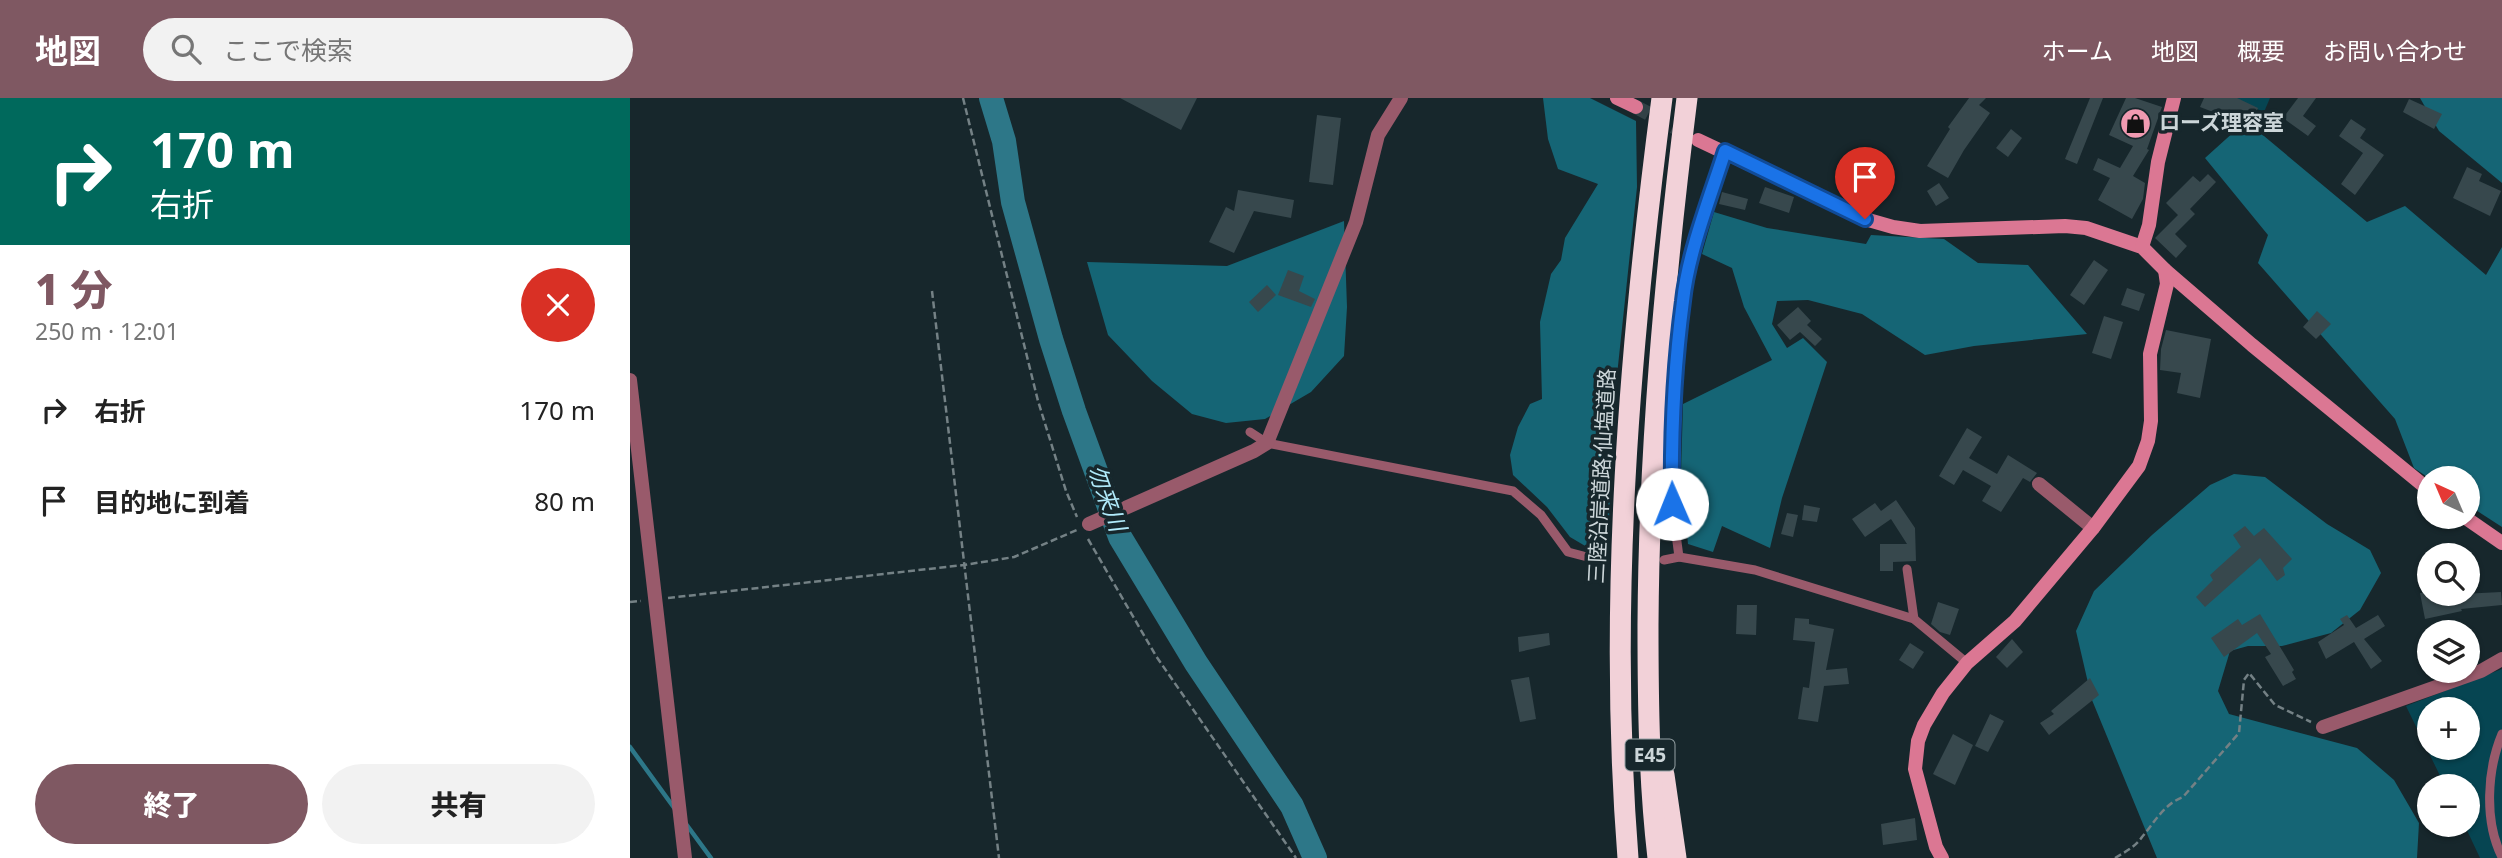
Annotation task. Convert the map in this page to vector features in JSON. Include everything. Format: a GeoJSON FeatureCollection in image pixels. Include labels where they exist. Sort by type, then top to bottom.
{"type":"FeatureCollection","features":[{"type":"Feature","properties":{"kind":"highway","name":"三陸沿岸道路;仙塩道路"},"geometry":{"type":"LineString","coordinates":[[1628,858],[1621,741],[1620,650],[1624,479],[1637,310],[1662,98]]}},
{"type":"Feature","properties":{"kind":"highway","name":"E45"},"geometry":{"type":"LineString","coordinates":[[1658,858],[1649,744],[1650,509],[1662,313],[1687,98]]}},
{"type":"Feature","properties":{"kind":"highway"},"geometry":{"type":"LineString","coordinates":[[1648,652],[1676,858]]}},
{"type":"Feature","properties":{"kind":"street"},"geometry":{"type":"LineString","coordinates":[[1085,526],[1267,443],[1356,222],[1378,135],[1401,98]]}},
{"type":"Feature","properties":{"kind":"street"},"geometry":{"type":"LineString","coordinates":[[1618,98],[1636,107]]}},
{"type":"Feature","properties":{"kind":"street"},"geometry":{"type":"LineString","coordinates":[[2142,247],[2149,225],[2158,162],[2174,98]]}},
{"type":"Feature","properties":{"kind":"street"},"geometry":{"type":"LineString","coordinates":[[1698,140],[1865,219],[1893,228],[1920,231],[2064,226],[2086,228],[2142,247],[2165,270],[2417,481]]}},
{"type":"Feature","properties":{"kind":"street"},"geometry":{"type":"LineString","coordinates":[[1942,858],[1936,847],[1915,769],[1918,741],[1931,711],[1967,663],[2015,621],[2093,528],[2139,466],[2151,421],[2150,354],[2166,284],[2165,270]]}},
{"type":"Feature","properties":{"kind":"street"},"geometry":{"type":"LineString","coordinates":[[630,380],[685,858]]}},
{"type":"Feature","properties":{"kind":"street"},"geometry":{"type":"LineString","coordinates":[[2039,484],[2093,528]]}},
{"type":"Feature","properties":{"kind":"street"},"geometry":{"type":"LineString","coordinates":[[2480,528],[2502,543]]}},
{"type":"Feature","properties":{"kind":"street"},"geometry":{"type":"LineString","coordinates":[[2323,727],[2481,671],[2502,659]]}},
{"type":"Feature","properties":{"kind":"lane"},"geometry":{"type":"LineString","coordinates":[[1679,557],[1672,504],[1672,433],[1683,299],[1725,151]]}},
{"type":"Feature","properties":{"kind":"lane"},"geometry":{"type":"LineString","coordinates":[[1250,432],[1267,443],[1513,491],[1541,515],[1568,552],[1591,558]]}},
{"type":"Feature","properties":{"kind":"lane"},"geometry":{"type":"LineString","coordinates":[[1664,560],[1679,557],[1755,570],[1914,619],[1967,663]]}},
{"type":"Feature","properties":{"kind":"lane"},"geometry":{"type":"LineString","coordinates":[[1907,569],[1914,619]]}},
{"type":"Feature","properties":{"kind":"lane"},"geometry":{"type":"LineString","coordinates":[[2502,734],[2493,757],[2489,783],[2490,810],[2502,857]]}},
{"type":"Feature","properties":{"kind":"path"},"geometry":{"type":"LineString","coordinates":[[962,98],[1038,401],[1066,491],[1156,656],[1296,858]]}},
{"type":"Feature","properties":{"kind":"path"},"geometry":{"type":"LineString","coordinates":[[932,291],[999,858]]}},
{"type":"Feature","properties":{"kind":"path"},"geometry":{"type":"LineString","coordinates":[[630,602],[964,565],[1014,557],[1085,526]]}},
{"type":"Feature","properties":{"kind":"path"},"geometry":{"type":"LineString","coordinates":[[2115,858],[2136,844],[2159,815],[2183,797],[2236,738],[2239,733],[2244,680],[2249,673],[2275,705],[2323,727]]}},
{"type":"Feature","properties":{"kind":"shaded area"},"geometry":{"type":"Polygon","coordinates":[[[1543,98],[1590,98],[1636,121],[1637,187],[1613,413],[1608,548],[1592,550],[1570,537],[1547,507],[1513,475],[1510,455],[1518,427],[1530,404],[1542,399],[1540,322],[1551,274],[1561,260],[1565,238],[1598,184],[1558,169],[1548,139],[1543,98]]]}},
{"type":"Feature","properties":{"kind":"shaded area"},"geometry":{"type":"Polygon","coordinates":[[[2231,98],[2270,98],[2264,112],[2231,98]]]}},
{"type":"Feature","properties":{"kind":"shaded area"},"geometry":{"type":"Polygon","coordinates":[[[2420,98],[2502,98],[2502,183],[2439,131],[2420,98]]]}},
{"type":"Feature","properties":{"kind":"shaded area"},"geometry":{"type":"Polygon","coordinates":[[[2246,121],[2367,222],[2405,206],[2486,275],[2502,247],[2502,527],[2480,513],[2480,466],[2414,468],[2395,419],[2258,263],[2268,235],[2205,158],[2246,121]]]}},
{"type":"Feature","properties":{"kind":"shaded area"},"geometry":{"type":"Polygon","coordinates":[[[1714,212],[1767,228],[1866,244],[1871,235],[1944,239],[1978,263],[2028,265],[2087,334],[1974,346],[1925,355],[1862,314],[1808,300],[1777,301],[1772,324],[1787,348],[1803,338],[1827,362],[1782,498],[1770,548],[1722,526],[1713,552],[1688,544],[1681,472],[1683,404],[1772,360],[1744,307],[1732,268],[1702,254],[1714,212]]]}},
{"type":"Feature","properties":{"kind":"shaded area"},"geometry":{"type":"Polygon","coordinates":[[[1344,221],[1347,307],[1344,356],[1311,392],[1265,419],[1226,423],[1192,414],[1152,381],[1108,335],[1087,262],[1227,266],[1344,221]]]}},
{"type":"Feature","properties":{"kind":"shaded area"},"geometry":{"type":"Polygon","coordinates":[[[2234,474],[2265,477],[2327,524],[2370,550],[2381,573],[2360,610],[2331,633],[2282,646],[2248,646],[2230,651],[2218,691],[2229,714],[2357,748],[2394,780],[2417,820],[2417,858],[2157,858],[2092,700],[2076,631],[2094,591],[2152,535],[2210,485],[2234,474]]]}},
{"type":"Feature","properties":{"kind":"shaded area"},"geometry":{"type":"Polygon","coordinates":[[[2502,669],[2502,858],[2480,858],[2470,837],[2480,837],[2480,774],[2439,774],[2432,760],[2480,760],[2480,697],[2429,697],[2466,683],[2480,683],[2480,677],[2502,669]]]}},
{"type":"Feature","properties":{"kind":"shaded area"},"geometry":{"type":"Polygon","coordinates":[[[2417,702],[2417,729],[2406,706],[2417,702]]]}},
{"type":"Feature","properties":{"kind":"building"},"geometry":{"type":"Polygon","coordinates":[[[1120,98],[1197,98],[1181,130],[1120,98]]]}},
{"type":"Feature","properties":{"kind":"building"},"geometry":{"type":"Polygon","coordinates":[[[1969,98],[1986,98],[1979,105],[1990,113],[1948,178],[1927,166],[1950,129],[1948,127],[1969,98]]]}},
{"type":"Feature","properties":{"kind":"building"},"geometry":{"type":"Polygon","coordinates":[[[2090,98],[2103,98],[2077,164],[2065,159],[2090,98]]]}},
{"type":"Feature","properties":{"kind":"building"},"geometry":{"type":"Polygon","coordinates":[[[2126,98],[2135,98],[2162,107],[2147,149],[2149,150],[2133,176],[2145,183],[2143,199],[2132,219],[2098,200],[2110,178],[2093,170],[2098,158],[2120,168],[2133,146],[2109,135],[2126,98]]]}},
{"type":"Feature","properties":{"kind":"building"},"geometry":{"type":"Polygon","coordinates":[[[2204,98],[2237,98],[2258,108],[2250,126],[2200,107],[2204,98]]]}},
{"type":"Feature","properties":{"kind":"building"},"geometry":{"type":"Polygon","coordinates":[[[2298,98],[2316,98],[2303,116],[2316,126],[2308,136],[2283,118],[2298,98]]]}},
{"type":"Feature","properties":{"kind":"building"},"geometry":{"type":"Polygon","coordinates":[[[2409,99],[2442,114],[2434,129],[2403,112],[2409,99]]]}},
{"type":"Feature","properties":{"kind":"building"},"geometry":{"type":"Polygon","coordinates":[[[1317,115],[1341,118],[1333,185],[1309,182],[1317,115]]]}},
{"type":"Feature","properties":{"kind":"building"},"geometry":{"type":"Polygon","coordinates":[[[2351,119],[2366,129],[2360,138],[2384,155],[2355,195],[2341,184],[2363,153],[2339,136],[2351,119]]]}},
{"type":"Feature","properties":{"kind":"building"},"geometry":{"type":"Polygon","coordinates":[[[2011,129],[2022,138],[2008,157],[1996,148],[2011,129]]]}},
{"type":"Feature","properties":{"kind":"building"},"geometry":{"type":"Polygon","coordinates":[[[2467,167],[2482,174],[2479,181],[2501,191],[2490,216],[2453,198],[2467,167]]]}},
{"type":"Feature","properties":{"kind":"building"},"geometry":{"type":"Polygon","coordinates":[[[2208,174],[2216,182],[2190,209],[2195,214],[2175,234],[2187,246],[2176,258],[2155,238],[2178,215],[2166,203],[2193,176],[2200,182],[2208,174]]]}},
{"type":"Feature","properties":{"kind":"building"},"geometry":{"type":"Polygon","coordinates":[[[1939,183],[1949,198],[1936,206],[1927,191],[1939,183]]]}},
{"type":"Feature","properties":{"kind":"building"},"geometry":{"type":"Polygon","coordinates":[[[1765,187],[1794,197],[1789,213],[1759,203],[1765,187]]]}},
{"type":"Feature","properties":{"kind":"building"},"geometry":{"type":"Polygon","coordinates":[[[1238,190],[1294,200],[1291,218],[1254,211],[1234,253],[1209,242],[1226,207],[1234,211],[1238,190]]]}},
{"type":"Feature","properties":{"kind":"building"},"geometry":{"type":"Polygon","coordinates":[[[1722,192],[1748,199],[1745,210],[1719,204],[1722,192]]]}},
{"type":"Feature","properties":{"kind":"building"},"geometry":{"type":"Polygon","coordinates":[[[2094,260],[2108,270],[2084,305],[2070,295],[2094,260]]]}},
{"type":"Feature","properties":{"kind":"building"},"geometry":{"type":"Polygon","coordinates":[[[1288,270],[1304,276],[1299,291],[1315,299],[1311,307],[1278,295],[1288,270]]]}},
{"type":"Feature","properties":{"kind":"building"},"geometry":{"type":"Polygon","coordinates":[[[1267,285],[1276,295],[1258,312],[1249,302],[1267,285]]]}},
{"type":"Feature","properties":{"kind":"building"},"geometry":{"type":"Polygon","coordinates":[[[2127,288],[2145,294],[2139,311],[2121,305],[2127,288]]]}},
{"type":"Feature","properties":{"kind":"building"},"geometry":{"type":"Polygon","coordinates":[[[1798,307],[1811,321],[1807,325],[1822,339],[1815,346],[1800,332],[1790,340],[1777,325],[1798,307]]]}},
{"type":"Feature","properties":{"kind":"building"},"geometry":{"type":"Polygon","coordinates":[[[2317,311],[2331,324],[2316,339],[2303,327],[2317,311]]]}},
{"type":"Feature","properties":{"kind":"building"},"geometry":{"type":"Polygon","coordinates":[[[2104,316],[2123,322],[2111,359],[2092,353],[2104,316]]]}},
{"type":"Feature","properties":{"kind":"building"},"geometry":{"type":"Polygon","coordinates":[[[2166,330],[2211,339],[2200,398],[2177,393],[2181,373],[2160,370],[2161,349],[2166,330]]]}},
{"type":"Feature","properties":{"kind":"building"},"geometry":{"type":"Polygon","coordinates":[[[1967,428],[1982,437],[1969,458],[1997,474],[2008,455],[2037,473],[2030,482],[2023,478],[2001,512],[1982,501],[1991,486],[1963,470],[1954,485],[1939,476],[1967,428]]]}},
{"type":"Feature","properties":{"kind":"building"},"geometry":{"type":"Polygon","coordinates":[[[1896,500],[1915,528],[1916,561],[1893,562],[1893,571],[1880,571],[1880,544],[1907,544],[1891,519],[1865,537],[1852,519],[1875,503],[1881,511],[1896,500]]]}},
{"type":"Feature","properties":{"kind":"building"},"geometry":{"type":"Polygon","coordinates":[[[1804,505],[1820,508],[1817,522],[1802,520],[1804,505]]]}},
{"type":"Feature","properties":{"kind":"building"},"geometry":{"type":"Polygon","coordinates":[[[1787,513],[1798,515],[1793,537],[1781,534],[1787,513]]]}},
{"type":"Feature","properties":{"kind":"building"},"geometry":{"type":"Polygon","coordinates":[[[2245,526],[2254,536],[2264,528],[2292,559],[2283,568],[2285,575],[2277,581],[2260,558],[2205,607],[2196,597],[2213,580],[2210,575],[2241,547],[2233,535],[2245,526]]]}},
{"type":"Feature","properties":{"kind":"building"},"geometry":{"type":"Polygon","coordinates":[[[2501,592],[2502,605],[2461,609],[2462,611],[2425,619],[2422,606],[2480,606],[2480,593],[2501,592]]]}},
{"type":"Feature","properties":{"kind":"building"},"geometry":{"type":"Polygon","coordinates":[[[1938,602],[1959,609],[1950,635],[1940,632],[1931,624],[1938,602]]]}},
{"type":"Feature","properties":{"kind":"building"},"geometry":{"type":"Polygon","coordinates":[[[1737,605],[1757,605],[1756,635],[1736,634],[1737,605]]]}},
{"type":"Feature","properties":{"kind":"building"},"geometry":{"type":"Polygon","coordinates":[[[2260,614],[2294,670],[2292,672],[2296,679],[2283,686],[2265,657],[2271,654],[2257,633],[2224,657],[2211,638],[2238,619],[2242,625],[2260,614]]]}},
{"type":"Feature","properties":{"kind":"building"},"geometry":{"type":"Polygon","coordinates":[[[2347,615],[2356,628],[2378,615],[2385,626],[2364,639],[2382,661],[2371,669],[2354,642],[2326,659],[2318,642],[2344,625],[2340,619],[2347,615]]]}},
{"type":"Feature","properties":{"kind":"building"},"geometry":{"type":"Polygon","coordinates":[[[1795,618],[1809,619],[1809,624],[1834,629],[1826,670],[1847,668],[1849,684],[1824,686],[1818,722],[1798,719],[1803,687],[1809,688],[1815,642],[1793,640],[1795,618]]]}},
{"type":"Feature","properties":{"kind":"building"},"geometry":{"type":"Polygon","coordinates":[[[1549,633],[1550,645],[1519,652],[1518,637],[1549,633]]]}},
{"type":"Feature","properties":{"kind":"building"},"geometry":{"type":"Polygon","coordinates":[[[2012,639],[2023,652],[2007,668],[1996,657],[2012,639]]]}},
{"type":"Feature","properties":{"kind":"building"},"geometry":{"type":"Polygon","coordinates":[[[1910,643],[1924,652],[1913,669],[1899,660],[1910,643]]]}},
{"type":"Feature","properties":{"kind":"building"},"geometry":{"type":"Polygon","coordinates":[[[1529,677],[1536,719],[1520,722],[1511,680],[1529,677]]]}},
{"type":"Feature","properties":{"kind":"building"},"geometry":{"type":"Polygon","coordinates":[[[2090,678],[2099,695],[2049,735],[2040,723],[2054,714],[2051,711],[2090,678]]]}},
{"type":"Feature","properties":{"kind":"building"},"geometry":{"type":"Polygon","coordinates":[[[1990,714],[2004,721],[1988,752],[1975,746],[1990,714]]]}},
{"type":"Feature","properties":{"kind":"building"},"geometry":{"type":"Polygon","coordinates":[[[1953,734],[1973,745],[1955,785],[1933,774],[1953,734]]]}},
{"type":"Feature","properties":{"kind":"building"},"geometry":{"type":"Polygon","coordinates":[[[1915,818],[1917,840],[1883,845],[1881,824],[1915,818]]]}},
{"type":"Feature","properties":{"kind":"waterway","name":"勿来川"},"geometry":{"type":"LineString","coordinates":[[991,98],[1004,141],[1013,202],[1051,339],[1120,537],[1196,663],[1292,806],[1315,858]]}},
{"type":"Feature","properties":{"kind":"waterway"},"geometry":{"type":"LineString","coordinates":[[630,747],[675,809]]}},
{"type":"Feature","properties":{"kind":"waterway"},"geometry":{"type":"LineString","coordinates":[[686,824],[711,858]]}},
{"type":"Feature","properties":{"kind":"tunnel"},"geometry":{"type":"LineString","coordinates":[[1636,107],[1687,134]]}},
{"type":"Feature","properties":{"kind":"place","name":"ローズ理容室"},"geometry":{"type":"Point","coordinates":[2136,123]}},
{"type":"Feature","properties":{"kind":"route"},"geometry":{"type":"LineString","coordinates":[[1672,504],[1672,433],[1683,299],[1725,151],[1865,219]]}}]}
